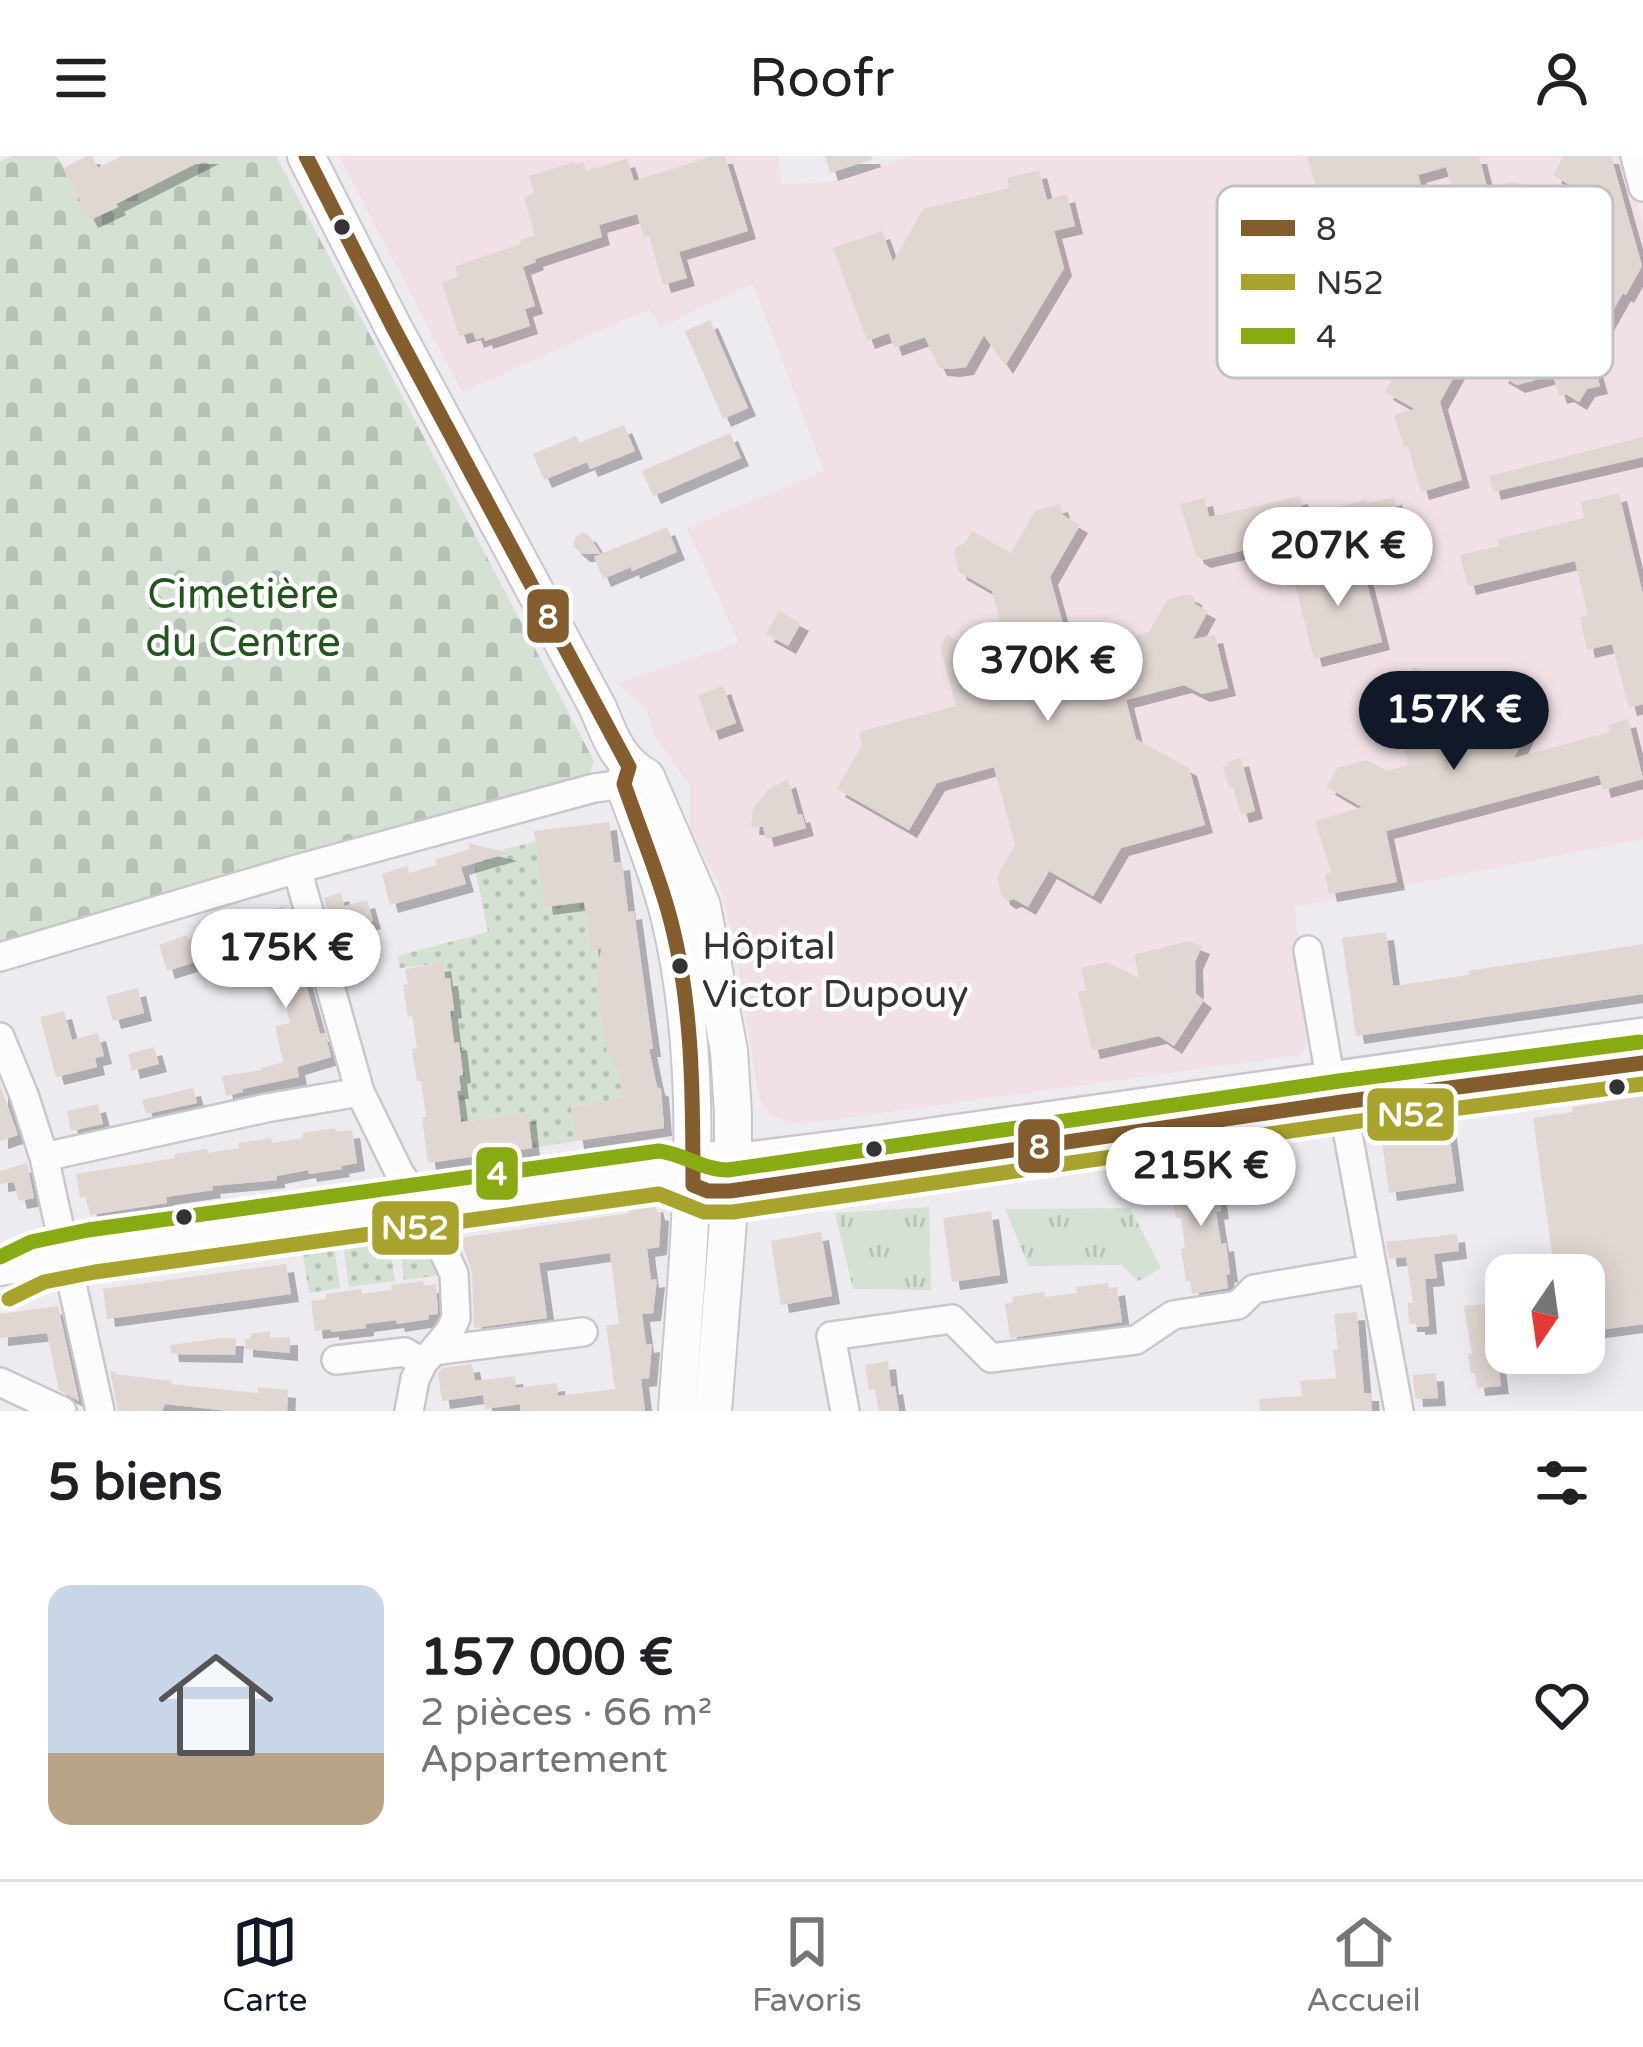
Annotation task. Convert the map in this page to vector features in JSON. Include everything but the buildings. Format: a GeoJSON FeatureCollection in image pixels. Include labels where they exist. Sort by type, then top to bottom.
{"type":"FeatureCollection","features":[{"type":"Feature","properties":{"kind":"main road"},"geometry":{"type":"LineString","coordinates":[[306,156],[626,776],[646,777],[729,1051],[731,1174],[712,1411]]}},
{"type":"Feature","properties":{"kind":"main road"},"geometry":{"type":"LineString","coordinates":[[677,1411],[685,1183],[693,1105],[683,989],[685,908]]}},
{"type":"Feature","properties":{"kind":"main road"},"geometry":{"type":"LineString","coordinates":[[0,1267],[420,1204],[685,1183],[708,1191],[731,1174]]}},
{"type":"Feature","properties":{"kind":"main road"},"geometry":{"type":"LineString","coordinates":[[0,1280],[52,1259]]}},
{"type":"Feature","properties":{"kind":"street"},"geometry":{"type":"LineString","coordinates":[[1635,156],[1643,188]]}},
{"type":"Feature","properties":{"kind":"street"},"geometry":{"type":"LineString","coordinates":[[0,957],[626,776]]}},
{"type":"Feature","properties":{"kind":"street"},"geometry":{"type":"LineString","coordinates":[[297,868],[360,1093],[454,1274],[457,1307],[450,1331],[415,1379],[412,1410]]}},
{"type":"Feature","properties":{"kind":"street"},"geometry":{"type":"LineString","coordinates":[[1309,950],[1399,1411]]}},
{"type":"Feature","properties":{"kind":"street"},"geometry":{"type":"LineString","coordinates":[[731,1174],[1336,1089],[1643,1032]]}},
{"type":"Feature","properties":{"kind":"street"},"geometry":{"type":"LineString","coordinates":[[0,1037],[44,1157],[52,1259],[100,1411]]}},
{"type":"Feature","properties":{"kind":"street"},"geometry":{"type":"LineString","coordinates":[[1336,1089],[1643,1063]]}},
{"type":"Feature","properties":{"kind":"street"},"geometry":{"type":"LineString","coordinates":[[44,1157],[266,1108],[360,1093]]}},
{"type":"Feature","properties":{"kind":"street"},"geometry":{"type":"LineString","coordinates":[[844,1411],[832,1336],[952,1318],[992,1358],[1136,1340],[1172,1315],[1238,1305],[1254,1289],[1372,1269]]}},
{"type":"Feature","properties":{"kind":"street"},"geometry":{"type":"LineString","coordinates":[[336,1360],[405,1352],[428,1357],[584,1332]]}},
{"type":"Feature","properties":{"kind":"street"},"geometry":{"type":"LineString","coordinates":[[0,1382],[62,1411]]}},
{"type":"Feature","properties":{"kind":"shaded area"},"geometry":{"type":"Polygon","coordinates":[[[339,156],[778,156],[782,185],[835,181],[914,156],[1623,156],[1643,224],[1643,839],[1294,907],[1313,1031],[1300,1055],[789,1123],[763,1107],[757,1087],[735,944],[719,883],[690,829],[690,786],[654,735],[647,711],[618,683],[739,643],[687,528],[824,471],[753,284],[660,327],[649,309],[462,392],[339,156]]]}},
{"type":"Feature","properties":{"kind":"green space","name":"Cimetière du Centre"},"geometry":{"type":"Polygon","coordinates":[[[12,156],[57,156],[91,220],[211,156],[276,156],[594,761],[589,776],[0,941],[0,162],[12,156]]]}},
{"type":"Feature","properties":{"kind":"green space"},"geometry":{"type":"Polygon","coordinates":[[[536,842],[589,901],[586,918],[591,949],[600,955],[595,974],[607,1054],[618,1069],[623,1098],[571,1107],[576,1141],[533,1148],[527,1113],[461,1122],[457,1091],[463,1074],[459,1043],[454,1043],[450,978],[445,978],[442,963],[400,968],[397,956],[488,932],[474,863],[506,853],[504,849],[536,842]]]}},
{"type":"Feature","properties":{"kind":"green space"},"geometry":{"type":"Polygon","coordinates":[[[929,1207],[931,1290],[853,1289],[835,1213],[929,1207]]]}},
{"type":"Feature","properties":{"kind":"green space"},"geometry":{"type":"Polygon","coordinates":[[[1130,1208],[1161,1268],[1138,1281],[1122,1265],[1029,1266],[1005,1209],[1130,1208]]]}},
{"type":"Feature","properties":{"kind":"green space"},"geometry":{"type":"Polygon","coordinates":[[[418,1233],[439,1275],[404,1280],[398,1236],[418,1233]]]}},
{"type":"Feature","properties":{"kind":"green space"},"geometry":{"type":"Polygon","coordinates":[[[389,1238],[395,1281],[349,1287],[343,1244],[389,1238]]]}},
{"type":"Feature","properties":{"kind":"green space"},"geometry":{"type":"Polygon","coordinates":[[[334,1245],[340,1288],[309,1293],[302,1249],[334,1245]]]}},
{"type":"Feature","properties":{"kind":"transit line","name":"8"},"geometry":{"type":"LineString","coordinates":[[306,156],[629,767],[624,784],[667,907],[682,975],[692,1081],[693,1185],[730,1191],[1643,1063]]}},
{"type":"Feature","properties":{"kind":"transit line","name":"4"},"geometry":{"type":"LineString","coordinates":[[0,1257],[31,1242],[88,1230],[659,1151],[728,1170],[1640,1042]]}},
{"type":"Feature","properties":{"kind":"transit line","name":"N52"},"geometry":{"type":"LineString","coordinates":[[9,1299],[44,1282],[95,1272],[659,1194],[704,1212],[733,1212],[1643,1084]]}},
{"type":"Feature","properties":{"kind":"place","name":"Hôpital Victor Dupouy"},"geometry":{"type":"Point","coordinates":[680,966]}}]}
